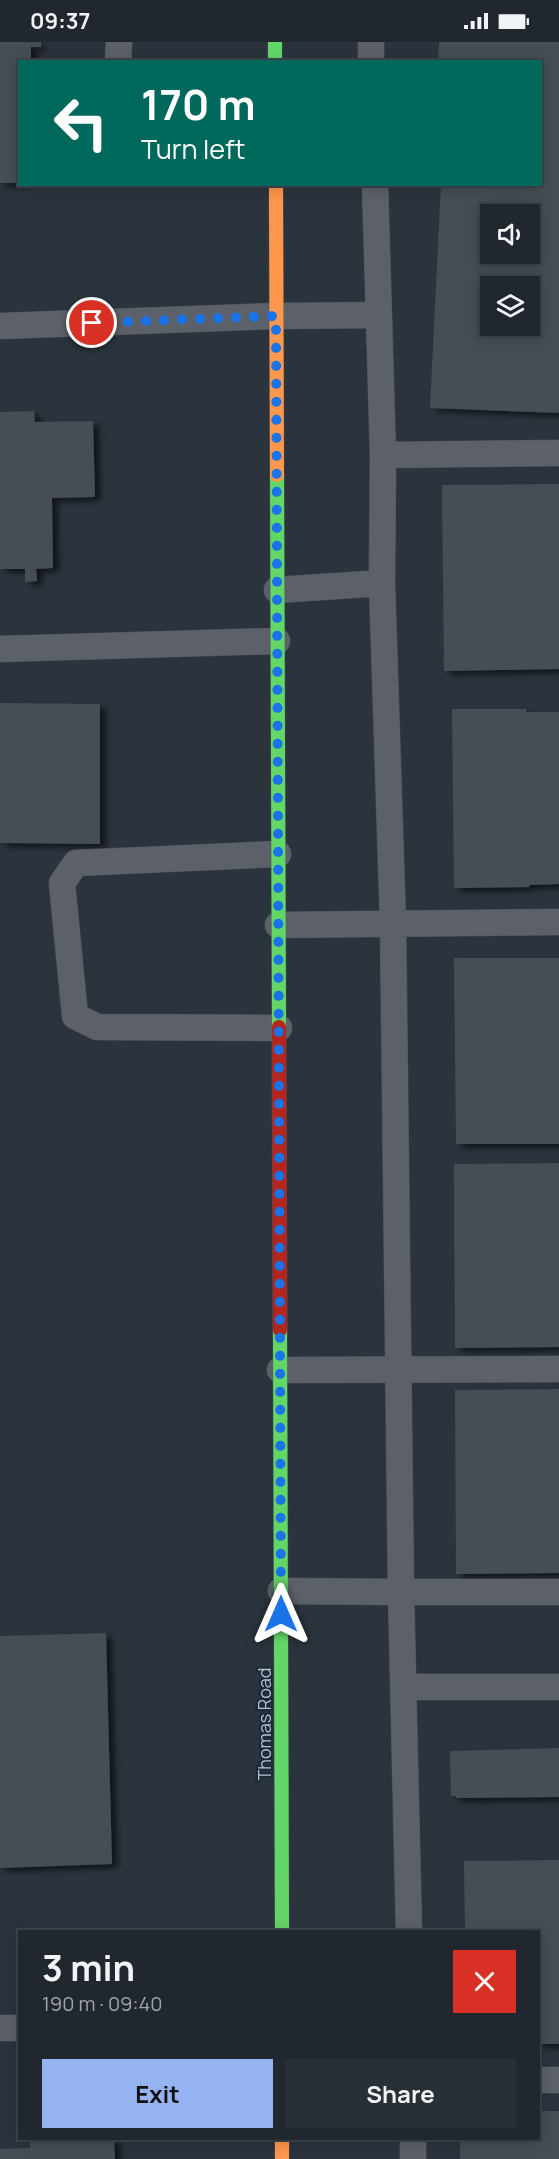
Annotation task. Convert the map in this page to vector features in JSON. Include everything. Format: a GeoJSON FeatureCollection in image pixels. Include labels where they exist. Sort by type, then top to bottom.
{"type":"FeatureCollection","features":[{"type":"Feature","properties":{"kind":"street"},"geometry":{"type":"LineString","coordinates":[[275,42],[275,60]]}},
{"type":"Feature","properties":{"kind":"street","name":"Thomas Road"},"geometry":{"type":"LineString","coordinates":[[276,186],[282,1930]]}},
{"type":"Feature","properties":{"kind":"street"},"geometry":{"type":"LineString","coordinates":[[282,2140],[282,2159]]}},
{"type":"Feature","properties":{"kind":"lane"},"geometry":{"type":"LineString","coordinates":[[118,60],[119,42]]}},
{"type":"Feature","properties":{"kind":"lane"},"geometry":{"type":"LineString","coordinates":[[371,42],[371,60]]}},
{"type":"Feature","properties":{"kind":"lane"},"geometry":{"type":"LineString","coordinates":[[375,186],[383,455],[382,583],[393,923],[401,1592],[409,1930]]}},
{"type":"Feature","properties":{"kind":"lane"},"geometry":{"type":"LineString","coordinates":[[0,326],[276,316],[379,315]]}},
{"type":"Feature","properties":{"kind":"lane"},"geometry":{"type":"LineString","coordinates":[[383,455],[559,453]]}},
{"type":"Feature","properties":{"kind":"lane"},"geometry":{"type":"LineString","coordinates":[[277,590],[382,583]]}},
{"type":"Feature","properties":{"kind":"lane"},"geometry":{"type":"LineString","coordinates":[[0,649],[277,640]]}},
{"type":"Feature","properties":{"kind":"lane"},"geometry":{"type":"LineString","coordinates":[[278,854],[76,862],[62,883],[75,1016],[97,1027],[279,1028]]}},
{"type":"Feature","properties":{"kind":"lane"},"geometry":{"type":"LineString","coordinates":[[278,925],[559,922]]}},
{"type":"Feature","properties":{"kind":"lane"},"geometry":{"type":"LineString","coordinates":[[280,1370],[559,1369]]}},
{"type":"Feature","properties":{"kind":"lane"},"geometry":{"type":"LineString","coordinates":[[281,1591],[559,1592]]}},
{"type":"Feature","properties":{"kind":"lane"},"geometry":{"type":"LineString","coordinates":[[403,1687],[559,1687]]}},
{"type":"Feature","properties":{"kind":"lane"},"geometry":{"type":"LineString","coordinates":[[0,2028],[18,2028]]}},
{"type":"Feature","properties":{"kind":"lane"},"geometry":{"type":"LineString","coordinates":[[540,2080],[559,2080]]}},
{"type":"Feature","properties":{"kind":"lane"},"geometry":{"type":"LineString","coordinates":[[413,2140],[413,2159]]}},
{"type":"Feature","properties":{"kind":"building"},"geometry":{"type":"Polygon","coordinates":[[[0,42],[41,42],[41,47],[31,47],[31,60],[18,60],[18,183],[0,183],[0,42]]]}},
{"type":"Feature","properties":{"kind":"building"},"geometry":{"type":"Polygon","coordinates":[[[439,42],[559,42],[559,413],[430,408],[441,186],[542,186],[542,60],[438,60],[439,42]]]}},
{"type":"Feature","properties":{"kind":"building"},"geometry":{"type":"Polygon","coordinates":[[[34,411],[35,422],[93,421],[95,497],[52,498],[53,568],[36,569],[37,581],[25,582],[25,569],[0,569],[0,412],[34,411]]]}},
{"type":"Feature","properties":{"kind":"building"},"geometry":{"type":"Polygon","coordinates":[[[559,484],[559,669],[444,671],[442,485],[559,484]]]}},
{"type":"Feature","properties":{"kind":"building"},"geometry":{"type":"Polygon","coordinates":[[[0,703],[100,704],[100,844],[0,843],[0,703]]]}},
{"type":"Feature","properties":{"kind":"building"},"geometry":{"type":"Polygon","coordinates":[[[452,709],[527,709],[526,712],[559,712],[559,884],[529,885],[530,887],[454,888],[452,709]]]}},
{"type":"Feature","properties":{"kind":"building"},"geometry":{"type":"Polygon","coordinates":[[[454,958],[559,958],[559,1144],[456,1144],[454,958]]]}},
{"type":"Feature","properties":{"kind":"building"},"geometry":{"type":"Polygon","coordinates":[[[559,1163],[559,1347],[455,1348],[454,1164],[559,1163]]]}},
{"type":"Feature","properties":{"kind":"building"},"geometry":{"type":"Polygon","coordinates":[[[559,1389],[559,1573],[456,1574],[455,1390],[559,1389]]]}},
{"type":"Feature","properties":{"kind":"building"},"geometry":{"type":"Polygon","coordinates":[[[106,1633],[112,1864],[0,1868],[0,1636],[106,1633]]]}},
{"type":"Feature","properties":{"kind":"building"},"geometry":{"type":"Polygon","coordinates":[[[559,1748],[559,1797],[456,1798],[456,1796],[451,1796],[450,1751],[559,1748]]]}},
{"type":"Feature","properties":{"kind":"building"},"geometry":{"type":"Polygon","coordinates":[[[559,1860],[559,2044],[540,2044],[540,1930],[465,1930],[464,1861],[559,1860]]]}},
{"type":"Feature","properties":{"kind":"building"},"geometry":{"type":"Polygon","coordinates":[[[540,2111],[559,2111],[559,2159],[460,2159],[460,2140],[540,2140],[540,2111]]]}},
{"type":"Feature","properties":{"kind":"building"},"geometry":{"type":"Polygon","coordinates":[[[30,2140],[114,2140],[115,2159],[0,2159],[0,2149],[30,2148],[30,2140]]]}},
{"type":"Feature","properties":{"kind":"traffic: fast"},"geometry":{"type":"LineString","coordinates":[[275,42],[275,60]]}},
{"type":"Feature","properties":{"kind":"traffic: fast"},"geometry":{"type":"LineString","coordinates":[[277,475],[279,1027]]}},
{"type":"Feature","properties":{"kind":"traffic: fast"},"geometry":{"type":"LineString","coordinates":[[280,1330],[282,1930]]}},
{"type":"Feature","properties":{"kind":"traffic: slow"},"geometry":{"type":"LineString","coordinates":[[276,186],[277,475]]}},
{"type":"Feature","properties":{"kind":"traffic: slow"},"geometry":{"type":"LineString","coordinates":[[282,2140],[282,2159]]}},
{"type":"Feature","properties":{"kind":"traffic: jam"},"geometry":{"type":"LineString","coordinates":[[279,1027],[280,1330]]}},
{"type":"Feature","properties":{"kind":"route"},"geometry":{"type":"LineString","coordinates":[[92,323],[276,316],[281,1614]]}}]}
